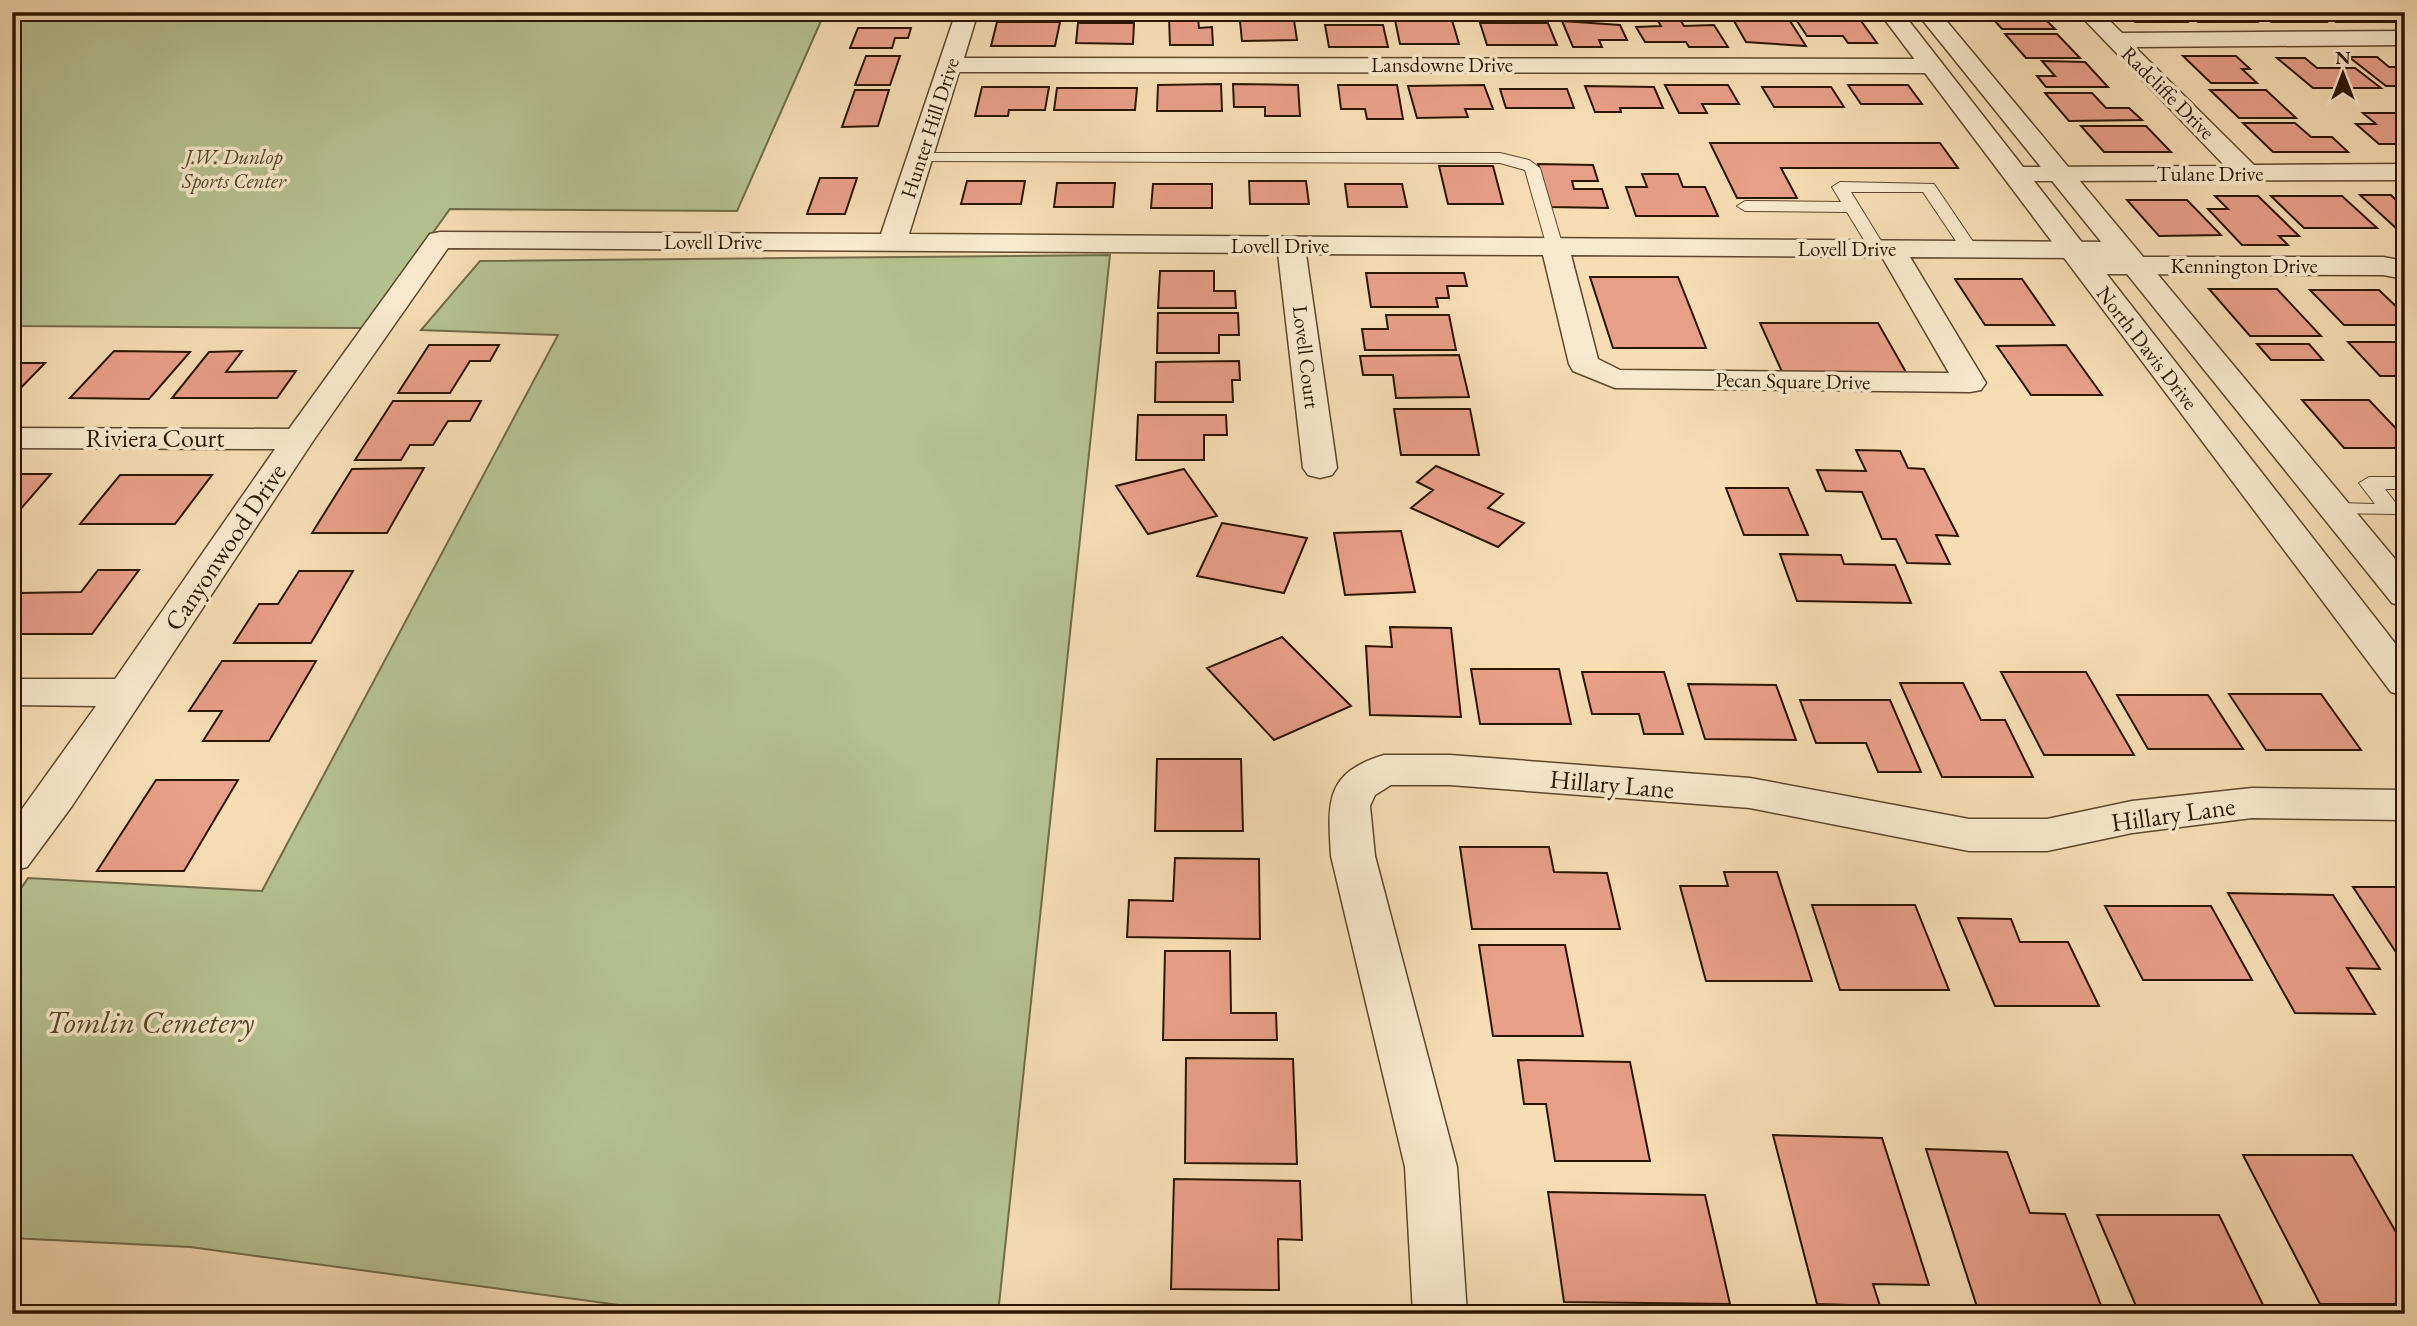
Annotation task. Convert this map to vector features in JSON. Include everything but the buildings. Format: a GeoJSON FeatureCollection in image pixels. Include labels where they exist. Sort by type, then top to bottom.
{"type":"FeatureCollection","features":[{"type":"Feature","properties":{"kind":"street","name":"Hunter Hill Drive"},"geometry":{"type":"LineString","coordinates":[[892,243],[953,65],[967,12]]}},
{"type":"Feature","properties":{"kind":"street","name":"North Davis Drive"},"geometry":{"type":"LineString","coordinates":[[1890,12],[2405,683]]}},
{"type":"Feature","properties":{"kind":"street","name":"North Davis Drive"},"geometry":{"type":"LineString","coordinates":[[1927,12],[2403,591]]}},
{"type":"Feature","properties":{"kind":"street","name":"Radcliffe Drive"},"geometry":{"type":"LineString","coordinates":[[2088,12],[2248,174]]}},
{"type":"Feature","properties":{"kind":"street"},"geometry":{"type":"LineString","coordinates":[[2115,40],[2405,38]]}},
{"type":"Feature","properties":{"kind":"street","name":"Lansdowne Drive"},"geometry":{"type":"LineString","coordinates":[[953,65],[1931,66]]}},
{"type":"Feature","properties":{"kind":"street","name":"Tulane Drive"},"geometry":{"type":"LineString","coordinates":[[2016,175],[2405,172]]}},
{"type":"Feature","properties":{"kind":"street","name":"Lovell Drive"},"geometry":{"type":"LineString","coordinates":[[440,240],[1970,249],[2077,257]]}},
{"type":"Feature","properties":{"kind":"street","name":"Canyonwood Drive"},"geometry":{"type":"LineString","coordinates":[[12,855],[128,693],[298,439],[440,240]]}},
{"type":"Feature","properties":{"kind":"street","name":"Lovell Court"},"geometry":{"type":"LineString","coordinates":[[1291,246],[1320,468]]}},
{"type":"Feature","properties":{"kind":"street","name":"Pecan Square Drive"},"geometry":{"type":"LineString","coordinates":[[1555,247],[1584,364],[1615,379],[1970,383],[1885,249]]}},
{"type":"Feature","properties":{"kind":"street","name":"Kennington Drive"},"geometry":{"type":"LineString","coordinates":[[2077,257],[2383,266],[2405,271]]}},
{"type":"Feature","properties":{"kind":"street","name":"Riviera Court"},"geometry":{"type":"LineString","coordinates":[[12,438],[298,439]]}},
{"type":"Feature","properties":{"kind":"street"},"geometry":{"type":"LineString","coordinates":[[2334,588],[2403,591]]}},
{"type":"Feature","properties":{"kind":"street"},"geometry":{"type":"LineString","coordinates":[[12,692],[128,693]]}},
{"type":"Feature","properties":{"kind":"street","name":"Hillary Lane"},"geometry":{"type":"LineString","coordinates":[[1440,1314],[1431,1167],[1353,856],[1349,806],[1359,785],[1384,770],[1450,770],[1749,793],[1969,835],[2047,835],[2132,817],[2252,803],[2405,805]]}},
{"type":"Feature","properties":{"kind":"lane"},"geometry":{"type":"LineString","coordinates":[[921,158],[1500,158],[1524,163],[1532,168],[1555,247]]}},
{"type":"Feature","properties":{"kind":"lane"},"geometry":{"type":"LineString","coordinates":[[1885,249],[1840,187],[1928,187],[1970,249]]}},
{"type":"Feature","properties":{"kind":"lane"},"geometry":{"type":"LineString","coordinates":[[1745,206],[1852,206]]}},
{"type":"Feature","properties":{"kind":"lane"},"geometry":{"type":"LineString","coordinates":[[2334,509],[2391,510],[2369,483],[2405,483]]}},
{"type":"Feature","properties":{"kind":"green space","name":"J.W. Dunlop Sports Center"},"geometry":{"type":"Polygon","coordinates":[[[12,12],[825,12],[737,211],[450,209],[364,328],[12,326],[12,12]]]}},
{"type":"Feature","properties":{"kind":"green space","name":"Tomlin Cemetery"},"geometry":{"type":"Polygon","coordinates":[[[1110,255],[998,1314],[686,1314],[190,1247],[12,1238],[12,902],[28,878],[262,891],[558,335],[421,330],[480,261],[1110,255]]]}}]}
